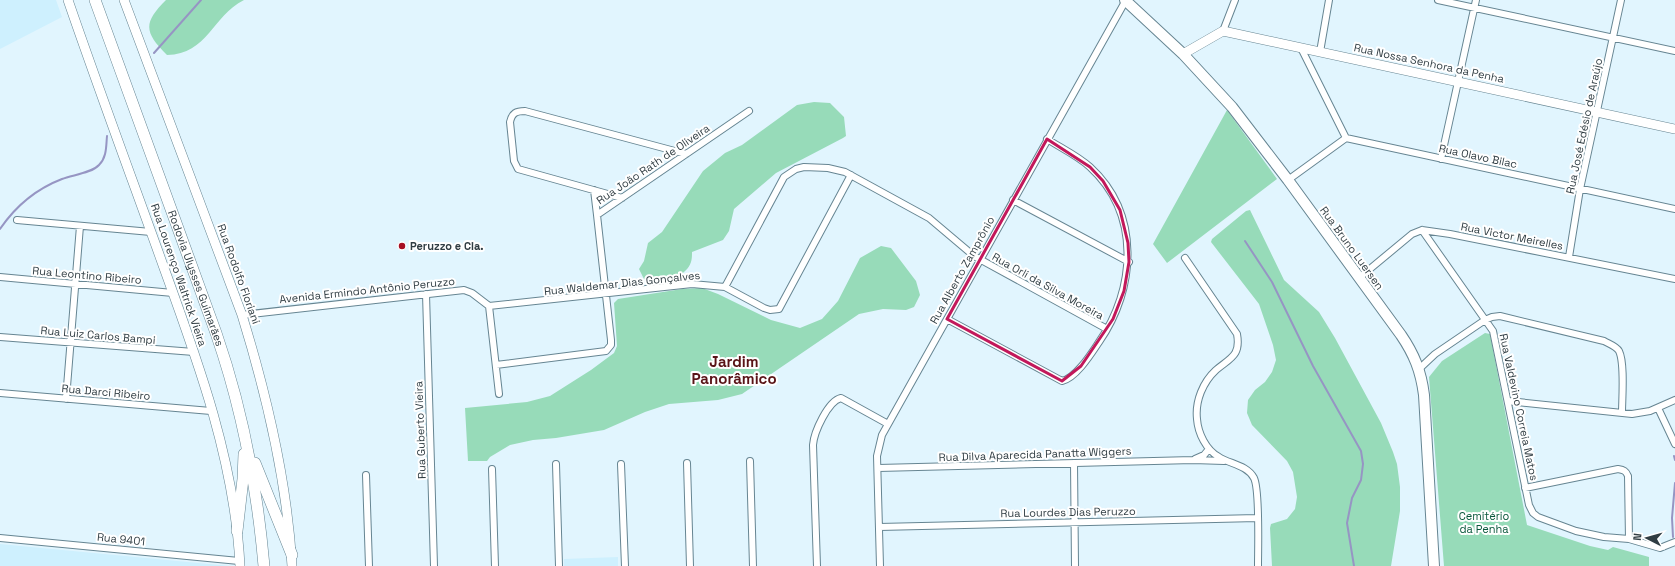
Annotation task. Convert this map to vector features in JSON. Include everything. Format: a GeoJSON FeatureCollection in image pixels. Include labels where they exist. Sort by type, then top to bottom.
{"type":"FeatureCollection","features":[{"type":"Feature","properties":{"kind":"highway","name":"Rodovia Ulysses Guimarães"},"geometry":{"type":"LineString","coordinates":[[95,0],[216,333],[239,409],[254,484],[264,566]]}},
{"type":"Feature","properties":{"kind":"highway"},"geometry":{"type":"LineString","coordinates":[[237,530],[243,479],[244,451],[239,409]]}},
{"type":"Feature","properties":{"kind":"highway"},"geometry":{"type":"LineString","coordinates":[[246,440],[292,560]]}},
{"type":"Feature","properties":{"kind":"main road","name":"Rua Lourenço Waltrick Vieira"},"geometry":{"type":"LineString","coordinates":[[68,0],[194,352],[227,470],[237,530],[240,564]]}},
{"type":"Feature","properties":{"kind":"main road","name":"Rua Rodolfo Floriani"},"geometry":{"type":"LineString","coordinates":[[124,0],[242,315],[270,418],[280,470],[292,560]]}},
{"type":"Feature","properties":{"kind":"main road","name":"Rua Bruno Luersen"},"geometry":{"type":"LineString","coordinates":[[1125,0],[1183,54],[1232,107],[1288,180],[1407,344],[1419,369],[1424,395],[1434,566]]}},
{"type":"Feature","properties":{"kind":"main road","name":"Rua Nossa Senhora da Penha"},"geometry":{"type":"LineString","coordinates":[[1223,31],[1675,129]]}},
{"type":"Feature","properties":{"kind":"main road"},"geometry":{"type":"LineString","coordinates":[[1183,54],[1223,31]]}},
{"type":"Feature","properties":{"kind":"street","name":"Rua Alberto Zamprônio"},"geometry":{"type":"LineString","coordinates":[[880,566],[878,450],[882,435],[1125,0]]}},
{"type":"Feature","properties":{"kind":"street"},"geometry":{"type":"LineString","coordinates":[[1223,31],[1235,0]]}},
{"type":"Feature","properties":{"kind":"street"},"geometry":{"type":"LineString","coordinates":[[1320,52],[1329,0]]}},
{"type":"Feature","properties":{"kind":"street"},"geometry":{"type":"LineString","coordinates":[[1438,0],[1675,51]]}},
{"type":"Feature","properties":{"kind":"street"},"geometry":{"type":"LineString","coordinates":[[1441,159],[1476,0]]}},
{"type":"Feature","properties":{"kind":"street","name":"Rua José Edésio de Araújo"},"geometry":{"type":"LineString","coordinates":[[1569,257],[1580,189],[1621,0]]}},
{"type":"Feature","properties":{"kind":"street"},"geometry":{"type":"LineString","coordinates":[[1288,180],[1346,138],[1301,48]]}},
{"type":"Feature","properties":{"kind":"street"},"geometry":{"type":"LineString","coordinates":[[622,198],[520,170],[516,167],[514,161],[510,122],[512,116],[519,111],[525,111],[686,154]]}},
{"type":"Feature","properties":{"kind":"street","name":"Rua João Rath de Oliveira"},"geometry":{"type":"LineString","coordinates":[[496,365],[606,351],[611,345],[611,340],[597,215],[749,111]]}},
{"type":"Feature","properties":{"kind":"street","name":"Rua Olavo Bilac"},"geometry":{"type":"LineString","coordinates":[[1346,138],[1675,209]]}},
{"type":"Feature","properties":{"kind":"street"},"geometry":{"type":"LineString","coordinates":[[947,319],[1062,381],[1071,377],[1081,366],[1108,329],[1119,307],[1124,291],[1129,262],[1125,224],[1112,194],[1103,180],[1090,167],[1047,139]]}},
{"type":"Feature","properties":{"kind":"street","name":"Rua Orli da Silva Moreira"},"geometry":{"type":"LineString","coordinates":[[725,287],[780,184],[789,173],[796,169],[811,167],[837,169],[852,175],[920,212],[937,224],[965,250],[1108,329]]}},
{"type":"Feature","properties":{"kind":"street","name":"Rua Waldemar Dias Gonçalves"},"geometry":{"type":"LineString","coordinates":[[489,306],[692,284],[725,287],[764,308],[775,310],[779,309],[852,175]]}},
{"type":"Feature","properties":{"kind":"street"},"geometry":{"type":"LineString","coordinates":[[594,190],[597,215]]}},
{"type":"Feature","properties":{"kind":"street"},"geometry":{"type":"LineString","coordinates":[[1013,200],[1129,262]]}},
{"type":"Feature","properties":{"kind":"street"},"geometry":{"type":"LineString","coordinates":[[17,220],[152,232]]}},
{"type":"Feature","properties":{"kind":"street"},"geometry":{"type":"LineString","coordinates":[[66,399],[80,226]]}},
{"type":"Feature","properties":{"kind":"street"},"geometry":{"type":"LineString","coordinates":[[1359,278],[1412,234],[1422,230]]}},
{"type":"Feature","properties":{"kind":"street","name":"Rua Victor Meirelles"},"geometry":{"type":"LineString","coordinates":[[1422,230],[1569,257],[1675,279]]}},
{"type":"Feature","properties":{"kind":"street","name":"Rua Valdevino Correia Matos"},"geometry":{"type":"LineString","coordinates":[[1422,230],[1493,330],[1525,488],[1529,506],[1533,513],[1548,521],[1576,531],[1604,537],[1629,539]]}},
{"type":"Feature","properties":{"kind":"street"},"geometry":{"type":"LineString","coordinates":[[1185,258],[1237,334],[1238,342],[1235,354],[1210,376],[1198,399],[1197,415],[1199,430],[1209,449],[1218,457],[1245,468],[1254,478],[1257,490],[1258,566]]}},
{"type":"Feature","properties":{"kind":"street","name":"Rua Leontino Ribeiro"},"geometry":{"type":"LineString","coordinates":[[0,277],[173,293]]}},
{"type":"Feature","properties":{"kind":"street","name":"Avenida Ermindo Antônio Peruzzo"},"geometry":{"type":"LineString","coordinates":[[242,315],[464,290],[472,293],[489,306]]}},
{"type":"Feature","properties":{"kind":"street","name":"Rua Guberto Vieira"},"geometry":{"type":"LineString","coordinates":[[426,294],[434,566]]}},
{"type":"Feature","properties":{"kind":"street"},"geometry":{"type":"LineString","coordinates":[[489,306],[499,394]]}},
{"type":"Feature","properties":{"kind":"street"},"geometry":{"type":"LineString","coordinates":[[1419,369],[1435,354],[1485,320],[1500,316],[1604,341],[1614,346],[1619,351],[1622,370],[1622,413]]}},
{"type":"Feature","properties":{"kind":"street","name":"Rua Luiz Carlos Bampi"},"geometry":{"type":"LineString","coordinates":[[0,337],[194,352]]}},
{"type":"Feature","properties":{"kind":"street","name":"Rua Darci Ribeiro"},"geometry":{"type":"LineString","coordinates":[[0,393],[211,411]]}},
{"type":"Feature","properties":{"kind":"street"},"geometry":{"type":"LineString","coordinates":[[817,566],[812,445],[816,432],[833,401],[841,398],[888,424]]}},
{"type":"Feature","properties":{"kind":"street"},"geometry":{"type":"LineString","coordinates":[[1508,401],[1622,413],[1641,413],[1658,408],[1675,400]]}},
{"type":"Feature","properties":{"kind":"street"},"geometry":{"type":"LineString","coordinates":[[1658,408],[1675,444]]}},
{"type":"Feature","properties":{"kind":"street"},"geometry":{"type":"LineString","coordinates":[[1193,460],[1204,455],[1209,449]]}},
{"type":"Feature","properties":{"kind":"street","name":"Rua Dilva Aparecida Panatta Wiggers"},"geometry":{"type":"LineString","coordinates":[[878,468],[1193,460],[1227,461]]}},
{"type":"Feature","properties":{"kind":"street"},"geometry":{"type":"LineString","coordinates":[[750,461],[753,566]]}},
{"type":"Feature","properties":{"kind":"street"},"geometry":{"type":"LineString","coordinates":[[1074,463],[1075,566]]}},
{"type":"Feature","properties":{"kind":"street"},"geometry":{"type":"LineString","coordinates":[[556,464],[559,566]]}},
{"type":"Feature","properties":{"kind":"street"},"geometry":{"type":"LineString","coordinates":[[621,464],[625,566]]}},
{"type":"Feature","properties":{"kind":"street"},"geometry":{"type":"LineString","coordinates":[[687,464],[690,566]]}},
{"type":"Feature","properties":{"kind":"street"},"geometry":{"type":"LineString","coordinates":[[492,469],[495,566]]}},
{"type":"Feature","properties":{"kind":"street"},"geometry":{"type":"LineString","coordinates":[[1525,488],[1618,469],[1626,472],[1628,476],[1629,539],[1654,547],[1665,547],[1675,542]]}},
{"type":"Feature","properties":{"kind":"street"},"geometry":{"type":"LineString","coordinates":[[366,475],[369,566]]}},
{"type":"Feature","properties":{"kind":"street","name":"Rua Lourdes Dias Peruzzo"},"geometry":{"type":"LineString","coordinates":[[879,527],[1257,518]]}},
{"type":"Feature","properties":{"kind":"street","name":"Rua 9401"},"geometry":{"type":"LineString","coordinates":[[0,538],[240,564]]}},
{"type":"Feature","properties":{"kind":"highlighted area"},"geometry":{"type":"Polygon","coordinates":[[[1047,139],[1090,167],[1103,181],[1120,210],[1128,243],[1129,262],[1124,291],[1113,319],[1081,366],[1062,381],[947,319],[1047,139]]]}},
{"type":"Feature","properties":{"kind":"shaded area"},"geometry":{"type":"Polygon","coordinates":[[[0,0],[56,0],[62,17],[0,49],[0,0]]]}},
{"type":"Feature","properties":{"kind":"shaded area"},"geometry":{"type":"Polygon","coordinates":[[[0,544],[230,566],[0,566],[0,544]]]}},
{"type":"Feature","properties":{"kind":"shaded area"},"geometry":{"type":"Polygon","coordinates":[[[618,557],[618,566],[564,566],[564,559],[618,557]]]}},
{"type":"Feature","properties":{"kind":"green space"},"geometry":{"type":"Polygon","coordinates":[[[166,0],[244,0],[224,15],[209,33],[192,48],[181,53],[167,55],[154,40],[149,28],[153,15],[166,0]]]}},
{"type":"Feature","properties":{"kind":"green space"},"geometry":{"type":"Polygon","coordinates":[[[814,102],[830,103],[844,117],[846,136],[776,173],[734,209],[729,231],[723,240],[692,252],[691,262],[683,273],[664,280],[644,279],[639,269],[644,261],[648,243],[662,232],[703,171],[725,153],[742,145],[797,105],[814,102]]]}},
{"type":"Feature","properties":{"kind":"green space"},"geometry":{"type":"Polygon","coordinates":[[[1227,110],[1277,179],[1167,263],[1153,244],[1227,110]]]}},
{"type":"Feature","properties":{"kind":"green space"},"geometry":{"type":"Polygon","coordinates":[[[1250,210],[1284,280],[1319,312],[1335,338],[1381,423],[1393,452],[1397,464],[1400,487],[1400,511],[1391,566],[1272,566],[1270,528],[1271,524],[1287,519],[1295,509],[1297,497],[1293,472],[1287,461],[1252,425],[1247,413],[1248,400],[1272,372],[1276,360],[1273,345],[1259,304],[1211,242],[1212,239],[1246,211],[1250,210]]]}},
{"type":"Feature","properties":{"kind":"green space"},"geometry":{"type":"Polygon","coordinates":[[[881,246],[891,248],[916,281],[920,295],[914,307],[906,310],[883,309],[859,314],[742,394],[718,400],[669,404],[645,412],[604,430],[556,438],[533,440],[510,445],[490,457],[487,461],[468,461],[465,408],[527,402],[550,396],[591,370],[614,353],[617,346],[614,303],[618,299],[682,289],[702,288],[718,294],[771,320],[800,328],[822,319],[838,301],[860,258],[881,246]]]}},
{"type":"Feature","properties":{"kind":"green space","name":"Cemitério da Penha"},"geometry":{"type":"Polygon","coordinates":[[[1485,333],[1490,334],[1527,525],[1590,546],[1608,550],[1613,547],[1649,557],[1649,566],[1444,566],[1429,377],[1442,361],[1485,333]]]}},
{"type":"Feature","properties":{"kind":"waterway"},"geometry":{"type":"LineString","coordinates":[[154,53],[201,0]]}},
{"type":"Feature","properties":{"kind":"waterway"},"geometry":{"type":"LineString","coordinates":[[0,229],[12,213],[35,193],[52,183],[96,168],[102,162],[105,155],[107,136]]}},
{"type":"Feature","properties":{"kind":"waterway"},"geometry":{"type":"LineString","coordinates":[[1245,241],[1272,282],[1313,366],[1361,451],[1363,464],[1361,480],[1352,498],[1347,523],[1354,566]]}},
{"type":"Feature","properties":{"kind":"waterway"},"geometry":{"type":"LineString","coordinates":[[1674,456],[1675,460]]}},
{"type":"Feature","properties":{"kind":"waterway"},"geometry":{"type":"LineString","coordinates":[[1673,537],[1672,518],[1675,483]]}},
{"type":"Feature","properties":{"kind":"place","name":"Peruzzo e Cia."},"geometry":{"type":"Point","coordinates":[402,246]}},
{"type":"Feature","properties":{"kind":"district","name":"Jardim Panorâmico"},"geometry":{"type":"Point","coordinates":[734,370]}}]}
